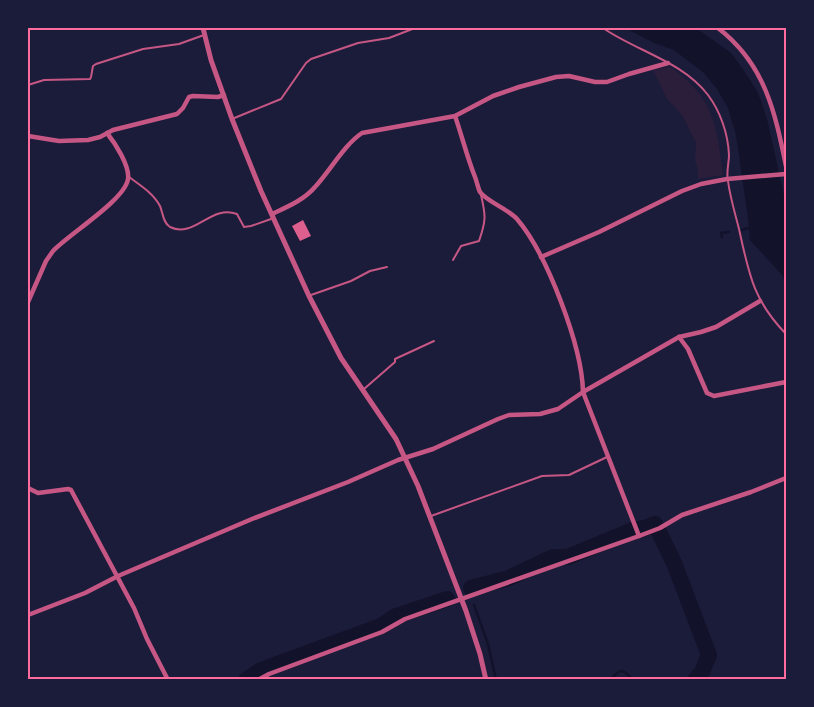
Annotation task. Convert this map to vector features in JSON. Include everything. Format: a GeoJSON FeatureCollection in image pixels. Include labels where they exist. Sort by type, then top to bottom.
{"type":"FeatureCollection","features":[{"type":"Feature","properties":{"kind":"street"},"geometry":{"type":"LineString","coordinates":[[203,28],[211,60],[232,119],[309,296],[341,358],[379,413],[406,458],[431,516],[461,599],[480,654],[486,680]]}},
{"type":"Feature","properties":{"kind":"street"},"geometry":{"type":"LineString","coordinates":[[718,28],[742,50],[762,82],[774,111],[786,166]]}},
{"type":"Feature","properties":{"kind":"street"},"geometry":{"type":"LineString","coordinates":[[273,216],[301,199],[314,188],[352,142],[362,133],[455,116],[493,96],[556,77],[568,76],[595,82],[606,82],[668,63]]}},
{"type":"Feature","properties":{"kind":"street"},"geometry":{"type":"LineString","coordinates":[[28,136],[59,141],[75,141],[100,137],[113,130],[177,114],[189,97],[218,97],[224,95]]}},
{"type":"Feature","properties":{"kind":"street"},"geometry":{"type":"LineString","coordinates":[[455,116],[481,193],[507,210],[517,220],[541,257],[559,296],[580,360],[583,392],[638,534]]}},
{"type":"Feature","properties":{"kind":"street"},"geometry":{"type":"LineString","coordinates":[[28,302],[46,261],[53,251],[111,204],[127,183],[129,176],[116,145],[107,134]]}},
{"type":"Feature","properties":{"kind":"street"},"geometry":{"type":"LineString","coordinates":[[541,257],[599,232],[682,191],[701,184],[727,179],[786,174]]}},
{"type":"Feature","properties":{"kind":"street"},"geometry":{"type":"LineString","coordinates":[[28,615],[85,593],[118,576],[252,518],[433,449],[508,415],[550,412],[558,409],[583,392],[679,336],[716,327],[760,301]]}},
{"type":"Feature","properties":{"kind":"street"},"geometry":{"type":"LineString","coordinates":[[679,336],[688,349],[707,393],[710,395],[714,396],[786,382]]}},
{"type":"Feature","properties":{"kind":"street"},"geometry":{"type":"LineString","coordinates":[[258,680],[405,620],[638,534],[658,529],[682,515],[786,478]]}},
{"type":"Feature","properties":{"kind":"street"},"geometry":{"type":"LineString","coordinates":[[28,488],[38,493],[71,490],[118,576],[168,680]]}},
{"type":"Feature","properties":{"kind":"lane"},"geometry":{"type":"LineString","coordinates":[[232,119],[281,99],[301,68],[311,59],[358,43],[389,38],[415,28]]}},
{"type":"Feature","properties":{"kind":"lane"},"geometry":{"type":"LineString","coordinates":[[603,28],[668,63],[696,82],[717,109],[726,134],[729,154],[727,179],[751,280],[760,301],[786,334]]}},
{"type":"Feature","properties":{"kind":"lane"},"geometry":{"type":"LineString","coordinates":[[28,85],[44,80],[90,79],[93,66],[96,64],[143,49],[179,44],[204,35]]}},
{"type":"Feature","properties":{"kind":"lane"},"geometry":{"type":"LineString","coordinates":[[129,176],[145,188],[160,206],[168,226],[175,228],[189,229],[195,227],[208,217],[227,212],[237,214],[242,225],[247,227],[273,216]]}},
{"type":"Feature","properties":{"kind":"lane"},"geometry":{"type":"LineString","coordinates":[[453,260],[461,246],[479,241],[486,214],[481,193]]}},
{"type":"Feature","properties":{"kind":"lane"},"geometry":{"type":"LineString","coordinates":[[309,296],[351,281],[370,271],[387,267]]}},
{"type":"Feature","properties":{"kind":"lane"},"geometry":{"type":"LineString","coordinates":[[362,390],[395,362],[395,359],[434,341]]}},
{"type":"Feature","properties":{"kind":"lane"},"geometry":{"type":"LineString","coordinates":[[431,516],[542,476],[569,475],[607,457]]}},
{"type":"Feature","properties":{"kind":"shaded area"},"geometry":{"type":"Polygon","coordinates":[[[625,28],[696,28],[731,53],[757,91],[768,123],[786,204],[786,284],[782,275],[750,240],[736,135],[728,108],[717,89],[704,73],[674,50],[654,43],[625,28]]]}},
{"type":"Feature","properties":{"kind":"shaded area"},"geometry":{"type":"Polygon","coordinates":[[[670,67],[685,78],[705,101],[715,127],[723,175],[698,179],[698,168],[695,161],[696,143],[682,115],[667,99],[653,70],[670,67]]]}},
{"type":"Feature","properties":{"kind":"building"},"geometry":{"type":"Polygon","coordinates":[[[303,220],[311,236],[300,241],[292,226],[303,220]]]}},
{"type":"Feature","properties":{"kind":"waterway"},"geometry":{"type":"LineString","coordinates":[[742,230],[748,228]]}},
{"type":"Feature","properties":{"kind":"waterway"},"geometry":{"type":"LineString","coordinates":[[722,237],[721,233],[729,232]]}},
{"type":"Feature","properties":{"kind":"waterway"},"geometry":{"type":"LineString","coordinates":[[471,588],[509,578],[553,557],[568,557],[633,530],[655,524],[674,563],[709,655],[702,672],[695,680]]}},
{"type":"Feature","properties":{"kind":"waterway"},"geometry":{"type":"LineString","coordinates":[[246,680],[261,670],[381,626],[396,616],[447,599]]}},
{"type":"Feature","properties":{"kind":"waterway"},"geometry":{"type":"LineString","coordinates":[[474,605],[488,644],[496,680]]}},
{"type":"Feature","properties":{"kind":"waterway"},"geometry":{"type":"LineString","coordinates":[[610,680],[622,671],[633,680]]}}]}
